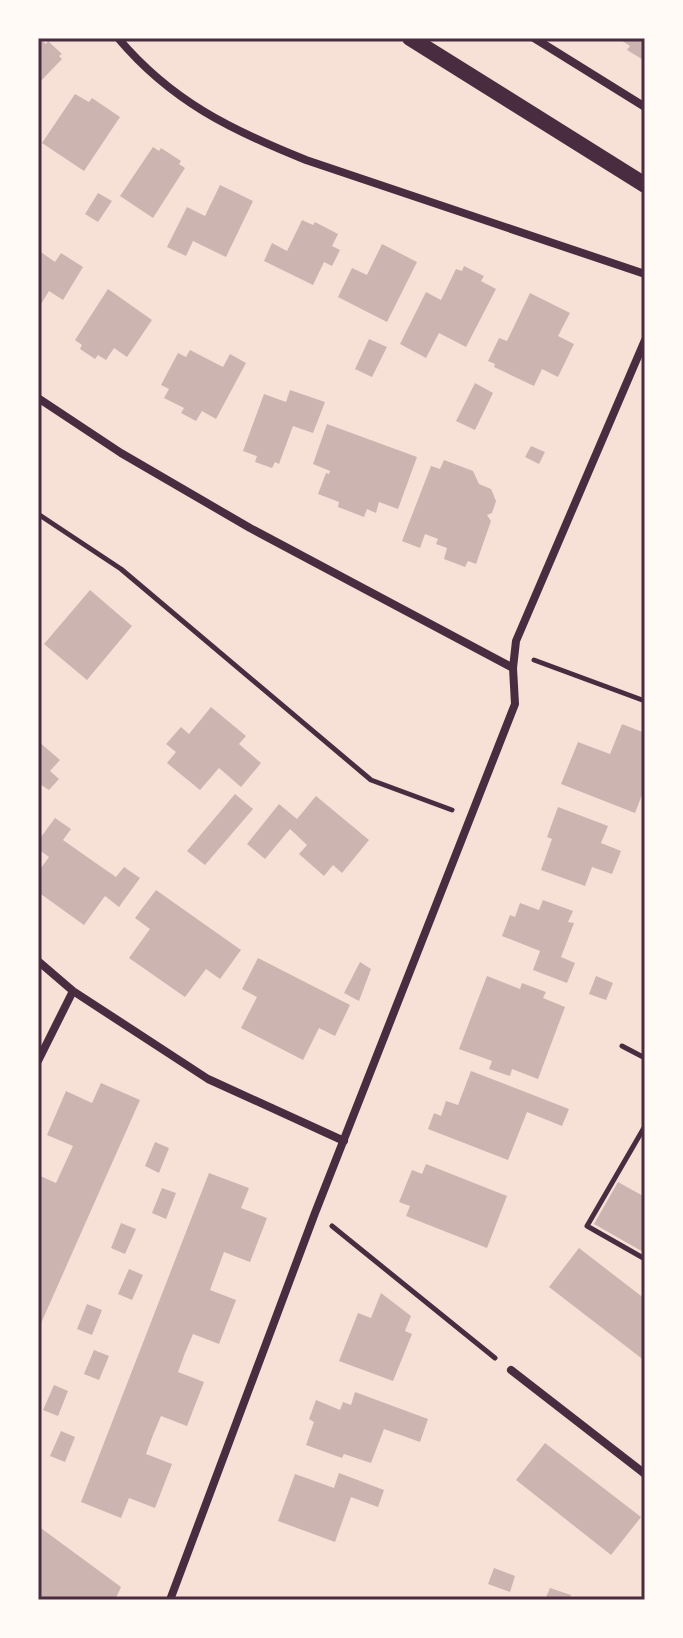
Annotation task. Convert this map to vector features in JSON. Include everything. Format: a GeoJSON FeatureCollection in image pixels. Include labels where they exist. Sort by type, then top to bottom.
{"type":"FeatureCollection","features":[{"type":"Feature","properties":{"kind":"main road"},"geometry":{"type":"LineString","coordinates":[[410,38],[645,185]]}},
{"type":"Feature","properties":{"kind":"street"},"geometry":{"type":"LineString","coordinates":[[118,38],[170,91],[210,118],[255,140],[645,274]]}},
{"type":"Feature","properties":{"kind":"street"},"geometry":{"type":"LineString","coordinates":[[534,38],[645,107]]}},
{"type":"Feature","properties":{"kind":"street"},"geometry":{"type":"LineString","coordinates":[[170,1600],[315,1213],[515,704],[513,668],[516,641],[645,340]]}},
{"type":"Feature","properties":{"kind":"street"},"geometry":{"type":"LineString","coordinates":[[38,398],[121,453],[250,528],[513,668]]}},
{"type":"Feature","properties":{"kind":"street"},"geometry":{"type":"LineString","coordinates":[[38,961],[73,991],[208,1079],[344,1141]]}},
{"type":"Feature","properties":{"kind":"street"},"geometry":{"type":"LineString","coordinates":[[38,1061],[73,991]]}},
{"type":"Feature","properties":{"kind":"street"},"geometry":{"type":"LineString","coordinates":[[511,1370],[645,1474]]}},
{"type":"Feature","properties":{"kind":"path"},"geometry":{"type":"LineString","coordinates":[[38,514],[121,569],[371,780],[472,818]]}},
{"type":"Feature","properties":{"kind":"path"},"geometry":{"type":"LineString","coordinates":[[515,652],[645,701]]}},
{"type":"Feature","properties":{"kind":"path"},"geometry":{"type":"LineString","coordinates":[[622,1046],[645,1058]]}},
{"type":"Feature","properties":{"kind":"path"},"geometry":{"type":"LineString","coordinates":[[645,1126],[587,1226],[645,1259]]}},
{"type":"Feature","properties":{"kind":"path"},"geometry":{"type":"LineString","coordinates":[[315,1213],[511,1370]]}},
{"type":"Feature","properties":{"kind":"building"},"geometry":{"type":"Polygon","coordinates":[[[38,38],[46,44],[48,41],[62,54],[59,56],[62,59],[38,84],[38,38]]]}},
{"type":"Feature","properties":{"kind":"building"},"geometry":{"type":"Polygon","coordinates":[[[618,38],[645,38],[645,61],[627,50],[630,46],[618,38]]]}},
{"type":"Feature","properties":{"kind":"building"},"geometry":{"type":"Polygon","coordinates":[[[75,94],[89,102],[92,98],[120,117],[84,171],[42,143],[75,94]]]}},
{"type":"Feature","properties":{"kind":"building"},"geometry":{"type":"Polygon","coordinates":[[[153,147],[159,151],[161,148],[181,161],[179,164],[185,168],[153,218],[120,196],[153,147]]]}},
{"type":"Feature","properties":{"kind":"building"},"geometry":{"type":"Polygon","coordinates":[[[220,185],[253,201],[226,257],[193,241],[186,256],[167,247],[187,207],[205,216],[220,185]]]}},
{"type":"Feature","properties":{"kind":"building"},"geometry":{"type":"Polygon","coordinates":[[[98,193],[112,201],[98,222],[85,214],[98,193]]]}},
{"type":"Feature","properties":{"kind":"building"},"geometry":{"type":"Polygon","coordinates":[[[302,220],[313,225],[315,222],[338,234],[332,246],[340,250],[332,266],[324,262],[313,285],[264,261],[272,243],[287,251],[302,220]]]}},
{"type":"Feature","properties":{"kind":"building"},"geometry":{"type":"Polygon","coordinates":[[[382,244],[417,262],[387,322],[338,297],[352,268],[367,275],[382,244]]]}},
{"type":"Feature","properties":{"kind":"building"},"geometry":{"type":"Polygon","coordinates":[[[38,250],[55,262],[61,253],[83,267],[63,300],[49,291],[38,309],[38,250]]]}},
{"type":"Feature","properties":{"kind":"building"},"geometry":{"type":"Polygon","coordinates":[[[464,266],[484,276],[481,281],[496,289],[466,347],[439,333],[426,358],[400,344],[426,292],[441,300],[456,269],[462,271],[464,266]]]}},
{"type":"Feature","properties":{"kind":"building"},"geometry":{"type":"Polygon","coordinates":[[[108,289],[152,320],[127,357],[114,348],[106,360],[98,355],[95,359],[80,349],[82,345],[75,340],[108,289]]]}},
{"type":"Feature","properties":{"kind":"building"},"geometry":{"type":"Polygon","coordinates":[[[530,293],[570,313],[558,336],[574,344],[558,377],[542,369],[534,386],[494,367],[495,364],[488,361],[499,338],[507,341],[530,293]]]}},
{"type":"Feature","properties":{"kind":"building"},"geometry":{"type":"Polygon","coordinates":[[[369,339],[387,347],[372,377],[355,369],[369,339]]]}},
{"type":"Feature","properties":{"kind":"building"},"geometry":{"type":"Polygon","coordinates":[[[190,350],[223,367],[230,354],[246,363],[216,419],[202,411],[196,421],[181,413],[184,408],[164,398],[169,389],[161,385],[178,353],[186,357],[190,350]]]}},
{"type":"Feature","properties":{"kind":"building"},"geometry":{"type":"Polygon","coordinates":[[[475,383],[493,393],[475,430],[456,421],[475,383]]]}},
{"type":"Feature","properties":{"kind":"building"},"geometry":{"type":"Polygon","coordinates":[[[290,390],[325,402],[313,433],[293,426],[279,464],[275,462],[272,468],[255,462],[257,456],[243,451],[264,394],[286,402],[290,390]]]}},
{"type":"Feature","properties":{"kind":"building"},"geometry":{"type":"Polygon","coordinates":[[[327,424],[417,457],[398,509],[379,502],[376,513],[367,509],[364,517],[338,507],[339,502],[318,494],[326,473],[330,471],[313,464],[327,424]]]}},
{"type":"Feature","properties":{"kind":"building"},"geometry":{"type":"Polygon","coordinates":[[[531,446],[545,452],[539,464],[525,457],[531,446]]]}},
{"type":"Feature","properties":{"kind":"building"},"geometry":{"type":"Polygon","coordinates":[[[444,460],[473,471],[479,484],[491,489],[496,501],[492,513],[487,515],[491,521],[476,564],[468,561],[465,567],[444,559],[447,548],[436,544],[438,539],[425,534],[420,548],[402,541],[431,466],[440,469],[444,460]]]}},
{"type":"Feature","properties":{"kind":"building"},"geometry":{"type":"Polygon","coordinates":[[[90,590],[132,626],[87,680],[44,644],[90,590]]]}},
{"type":"Feature","properties":{"kind":"building"},"geometry":{"type":"Polygon","coordinates":[[[211,707],[246,736],[239,744],[261,763],[241,787],[219,768],[200,790],[167,763],[176,752],[166,744],[181,727],[189,734],[211,707]]]}},
{"type":"Feature","properties":{"kind":"building"},"geometry":{"type":"Polygon","coordinates":[[[622,724],[645,733],[645,787],[635,813],[561,784],[578,742],[610,754],[622,724]]]}},
{"type":"Feature","properties":{"kind":"building"},"geometry":{"type":"Polygon","coordinates":[[[38,741],[60,760],[50,771],[59,779],[49,790],[38,783],[38,741]]]}},
{"type":"Feature","properties":{"kind":"building"},"geometry":{"type":"Polygon","coordinates":[[[235,794],[253,809],[205,865],[187,851],[235,794]]]}},
{"type":"Feature","properties":{"kind":"building"},"geometry":{"type":"Polygon","coordinates":[[[316,796],[369,840],[342,873],[333,865],[324,876],[299,854],[307,845],[290,829],[265,859],[247,844],[279,804],[297,819],[316,796]]]}},
{"type":"Feature","properties":{"kind":"building"},"geometry":{"type":"Polygon","coordinates":[[[558,807],[608,826],[601,843],[621,851],[612,874],[592,867],[585,886],[541,870],[552,839],[547,837],[558,807]]]}},
{"type":"Feature","properties":{"kind":"building"},"geometry":{"type":"Polygon","coordinates":[[[55,818],[71,829],[63,840],[116,877],[124,867],[140,878],[119,907],[105,896],[84,925],[38,892],[38,872],[49,857],[38,849],[38,841],[55,818]]]}},
{"type":"Feature","properties":{"kind":"building"},"geometry":{"type":"Polygon","coordinates":[[[156,890],[241,950],[220,979],[206,969],[185,997],[129,958],[150,929],[135,918],[156,890]]]}},
{"type":"Feature","properties":{"kind":"building"},"geometry":{"type":"Polygon","coordinates":[[[543,900],[573,911],[568,922],[574,923],[561,957],[575,963],[567,983],[533,970],[540,951],[502,936],[510,915],[515,917],[520,903],[539,910],[543,900]]]}},
{"type":"Feature","properties":{"kind":"building"},"geometry":{"type":"Polygon","coordinates":[[[258,958],[350,1005],[335,1036],[319,1028],[303,1060],[241,1028],[257,997],[242,989],[258,958]]]}},
{"type":"Feature","properties":{"kind":"building"},"geometry":{"type":"Polygon","coordinates":[[[360,962],[371,969],[359,1001],[344,993],[360,962]]]}},
{"type":"Feature","properties":{"kind":"building"},"geometry":{"type":"Polygon","coordinates":[[[487,976],[520,989],[522,983],[546,992],[543,998],[565,1007],[538,1079],[512,1069],[510,1076],[489,1069],[492,1061],[459,1049],[487,976]]]}},
{"type":"Feature","properties":{"kind":"building"},"geometry":{"type":"Polygon","coordinates":[[[596,976],[613,983],[606,1000],[589,994],[596,976]]]}},
{"type":"Feature","properties":{"kind":"building"},"geometry":{"type":"Polygon","coordinates":[[[471,1071],[569,1109],[562,1126],[527,1112],[508,1160],[428,1129],[434,1113],[441,1116],[446,1101],[458,1105],[471,1071]]]}},
{"type":"Feature","properties":{"kind":"building"},"geometry":{"type":"Polygon","coordinates":[[[101,1083],[140,1100],[38,1330],[38,1175],[56,1183],[73,1146],[47,1135],[66,1091],[92,1103],[101,1083]]]}},
{"type":"Feature","properties":{"kind":"building"},"geometry":{"type":"Polygon","coordinates":[[[155,1142],[169,1148],[159,1173],[145,1166],[155,1142]]]}},
{"type":"Feature","properties":{"kind":"building"},"geometry":{"type":"Polygon","coordinates":[[[426,1164],[507,1196],[487,1248],[406,1216],[410,1206],[399,1202],[412,1170],[422,1174],[426,1164]]]}},
{"type":"Feature","properties":{"kind":"building"},"geometry":{"type":"Polygon","coordinates":[[[209,1173],[249,1188],[241,1208],[267,1218],[250,1262],[224,1252],[210,1290],[236,1300],[219,1344],[193,1334],[185,1353],[178,1372],[204,1382],[187,1426],[161,1416],[153,1435],[146,1454],[172,1464],[155,1508],[129,1498],[121,1518],[81,1502],[209,1173]]]}},
{"type":"Feature","properties":{"kind":"building"},"geometry":{"type":"Polygon","coordinates":[[[618,1182],[645,1197],[645,1253],[594,1224],[618,1182]]]}},
{"type":"Feature","properties":{"kind":"building"},"geometry":{"type":"Polygon","coordinates":[[[162,1188],[176,1193],[166,1219],[152,1213],[162,1188]]]}},
{"type":"Feature","properties":{"kind":"building"},"geometry":{"type":"Polygon","coordinates":[[[121,1223],[136,1229],[125,1254],[111,1248],[121,1223]]]}},
{"type":"Feature","properties":{"kind":"building"},"geometry":{"type":"Polygon","coordinates":[[[579,1248],[645,1299],[645,1361],[549,1287],[579,1248]]]}},
{"type":"Feature","properties":{"kind":"building"},"geometry":{"type":"Polygon","coordinates":[[[129,1269],[143,1275],[132,1300],[118,1294],[129,1269]]]}},
{"type":"Feature","properties":{"kind":"building"},"geometry":{"type":"Polygon","coordinates":[[[381,1293],[411,1316],[405,1331],[412,1334],[393,1381],[339,1361],[358,1313],[371,1318],[381,1293]]]}},
{"type":"Feature","properties":{"kind":"building"},"geometry":{"type":"Polygon","coordinates":[[[87,1304],[102,1310],[92,1335],[77,1329],[87,1304]]]}},
{"type":"Feature","properties":{"kind":"building"},"geometry":{"type":"Polygon","coordinates":[[[94,1350],[109,1356],[99,1380],[84,1374],[94,1350]]]}},
{"type":"Feature","properties":{"kind":"building"},"geometry":{"type":"Polygon","coordinates":[[[54,1385],[68,1391],[58,1416],[43,1410],[54,1385]]]}},
{"type":"Feature","properties":{"kind":"building"},"geometry":{"type":"Polygon","coordinates":[[[355,1392],[428,1419],[420,1442],[384,1429],[371,1463],[344,1454],[342,1458],[306,1445],[314,1422],[309,1419],[316,1400],[340,1410],[343,1402],[351,1405],[355,1392]]]}},
{"type":"Feature","properties":{"kind":"building"},"geometry":{"type":"Polygon","coordinates":[[[61,1431],[75,1437],[65,1462],[50,1456],[61,1431]]]}},
{"type":"Feature","properties":{"kind":"building"},"geometry":{"type":"Polygon","coordinates":[[[545,1443],[641,1517],[611,1555],[516,1480],[545,1443]]]}},
{"type":"Feature","properties":{"kind":"building"},"geometry":{"type":"Polygon","coordinates":[[[339,1473],[384,1490],[378,1507],[351,1497],[335,1542],[278,1521],[295,1474],[334,1488],[339,1473]]]}},
{"type":"Feature","properties":{"kind":"building"},"geometry":{"type":"Polygon","coordinates":[[[38,1526],[121,1587],[115,1600],[51,1600],[38,1597],[38,1526]]]}},
{"type":"Feature","properties":{"kind":"building"},"geometry":{"type":"Polygon","coordinates":[[[494,1568],[515,1576],[510,1592],[488,1584],[494,1568]]]}},
{"type":"Feature","properties":{"kind":"building"},"geometry":{"type":"Polygon","coordinates":[[[550,1588],[571,1595],[569,1600],[545,1600],[550,1588]]]}}]}
